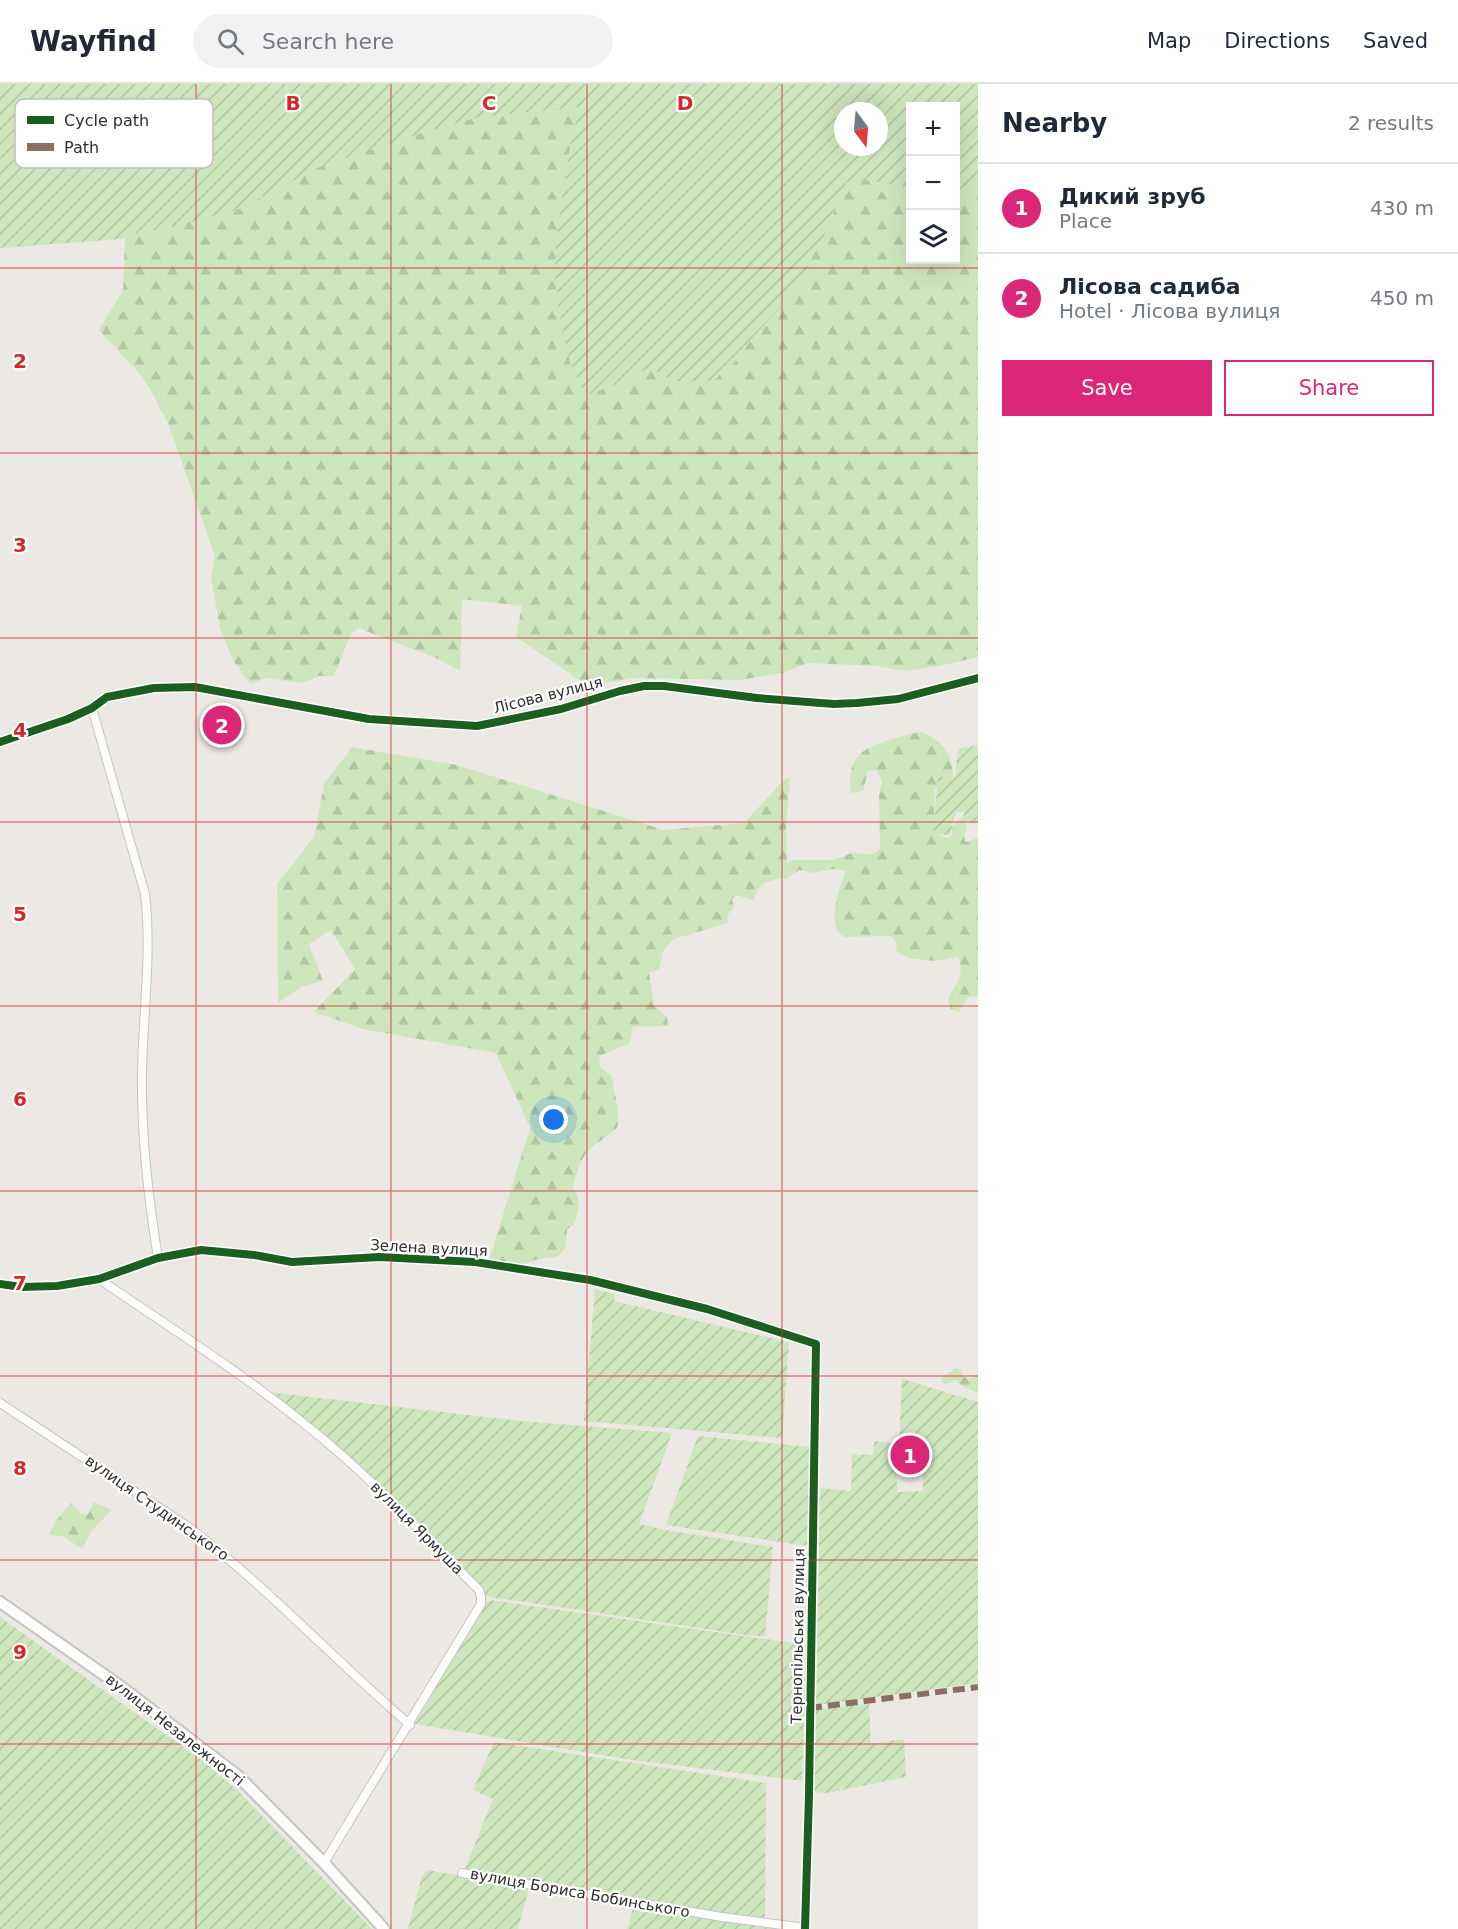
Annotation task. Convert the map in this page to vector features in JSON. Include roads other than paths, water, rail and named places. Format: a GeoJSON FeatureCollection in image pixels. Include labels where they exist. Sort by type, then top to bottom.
{"type":"FeatureCollection","features":[{"type":"Feature","properties":{"kind":"street","name":"Лісова вулиця"},"geometry":{"type":"LineString","coordinates":[[0,742],[68,719],[92,708],[107,697],[154,688],[195,687],[369,719],[477,726],[550,712],[644,686],[664,686],[757,698],[834,704],[898,699],[978,678]]}},
{"type":"Feature","properties":{"kind":"street"},"geometry":{"type":"LineString","coordinates":[[92,708],[144,894],[148,921],[142,1085],[150,1209],[159,1258]]}},
{"type":"Feature","properties":{"kind":"street","name":"Зелена вулиця"},"geometry":{"type":"LineString","coordinates":[[0,1284],[21,1287],[57,1286],[99,1278],[159,1258],[201,1250],[254,1255],[292,1262],[379,1257],[474,1262],[590,1280],[707,1309],[816,1344]]}},
{"type":"Feature","properties":{"kind":"street","name":"вулиця Ярмуша"},"geometry":{"type":"LineString","coordinates":[[99,1278],[309,1426],[380,1491],[479,1590],[481,1604],[410,1725],[324,1863]]}},
{"type":"Feature","properties":{"kind":"street","name":"Тернопільська вулиця"},"geometry":{"type":"LineString","coordinates":[[805,1928],[816,1344]]}},
{"type":"Feature","properties":{"kind":"street","name":"вулиця Студинського"},"geometry":{"type":"LineString","coordinates":[[0,1403],[168,1513],[214,1546],[267,1591],[359,1681],[410,1725]]}},
{"type":"Feature","properties":{"kind":"street","name":"вулиця Незалежності"},"geometry":{"type":"LineString","coordinates":[[0,1602],[120,1686],[238,1776],[324,1863],[384,1929]]}},
{"type":"Feature","properties":{"kind":"street","name":"вулиця Бориса Бобинського"},"geometry":{"type":"LineString","coordinates":[[462,1873],[805,1928]]}},
{"type":"Feature","properties":{"kind":"place","name":"Лісова садиба"},"geometry":{"type":"Point","coordinates":[222,725]}},
{"type":"Feature","properties":{"kind":"place","name":"Дикий зруб"},"geometry":{"type":"Point","coordinates":[910,1455]}}]}
